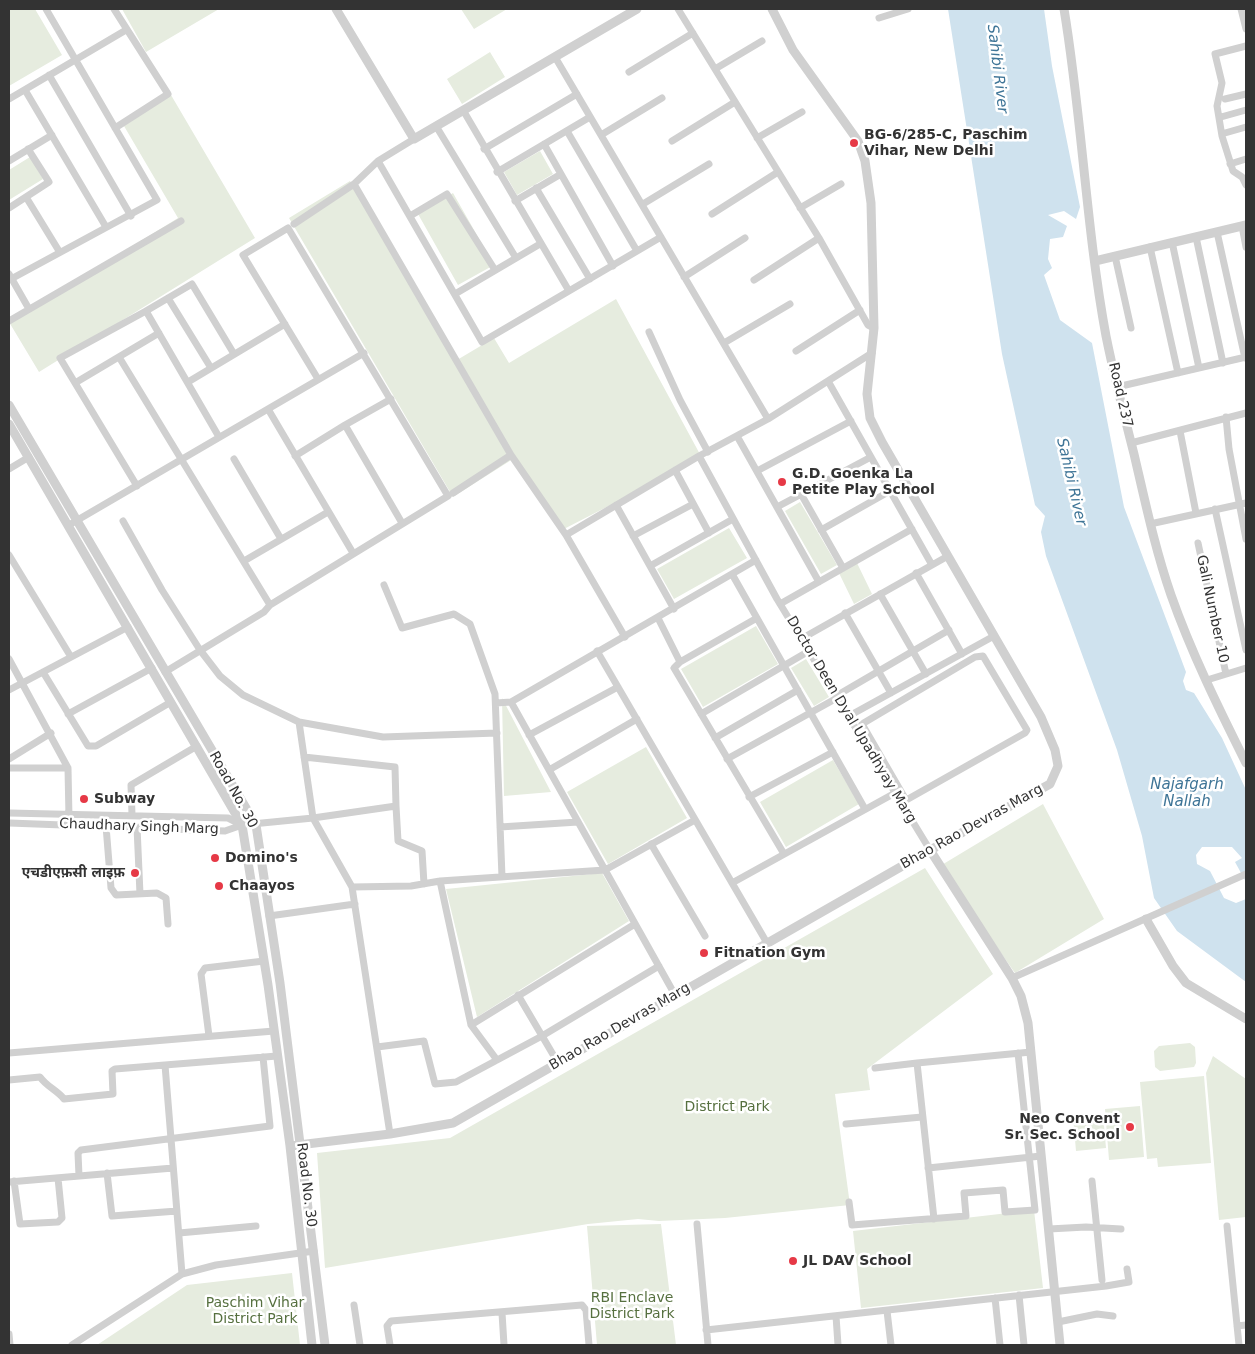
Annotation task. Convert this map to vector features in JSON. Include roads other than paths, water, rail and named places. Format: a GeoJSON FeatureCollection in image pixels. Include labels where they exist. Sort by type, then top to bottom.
{"type":"FeatureCollection","features":[{"type":"Feature","properties":{"kind":"street"},"geometry":{"type":"LineString","coordinates":[[29,309],[10,277],[131,216],[157,200],[46,9]]}},
{"type":"Feature","properties":{"kind":"street"},"geometry":{"type":"LineString","coordinates":[[114,9],[126,30],[140,47],[168,94],[115,128]]}},
{"type":"Feature","properties":{"kind":"street"},"geometry":{"type":"LineString","coordinates":[[336,9],[414,139]]}},
{"type":"Feature","properties":{"kind":"street"},"geometry":{"type":"LineString","coordinates":[[294,224],[354,184],[378,161],[637,9]]}},
{"type":"Feature","properties":{"kind":"street"},"geometry":{"type":"LineString","coordinates":[[678,9],[819,238],[868,325],[874,328]]}},
{"type":"Feature","properties":{"kind":"street","name":"Bhao Rao Devras Marg"},"geometry":{"type":"LineString","coordinates":[[290,1146],[390,1134],[453,1123],[930,850],[1050,784],[1058,766],[1055,750],[1042,717],[870,418],[867,394],[874,328],[871,203],[865,161],[858,141],[793,50],[772,9]]}},
{"type":"Feature","properties":{"kind":"street"},"geometry":{"type":"LineString","coordinates":[[879,18],[908,9]]}},
{"type":"Feature","properties":{"kind":"street","name":"Road 237"},"geometry":{"type":"LineString","coordinates":[[1064,9],[1071,52],[1095,261],[1106,336],[1117,388],[1150,524],[1171,594],[1207,680],[1246,763]]}},
{"type":"Feature","properties":{"kind":"street"},"geometry":{"type":"LineString","coordinates":[[1241,9],[1246,29]]}},
{"type":"Feature","properties":{"kind":"street"},"geometry":{"type":"LineString","coordinates":[[9,99],[126,30]]}},
{"type":"Feature","properties":{"kind":"street"},"geometry":{"type":"LineString","coordinates":[[629,72],[693,33]]}},
{"type":"Feature","properties":{"kind":"street"},"geometry":{"type":"LineString","coordinates":[[715,69],[762,41]]}},
{"type":"Feature","properties":{"kind":"street"},"geometry":{"type":"LineString","coordinates":[[1246,46],[1215,54],[1222,83],[1217,110],[1222,136],[1233,171],[1242,177],[1246,185]]}},
{"type":"Feature","properties":{"kind":"street"},"geometry":{"type":"LineString","coordinates":[[555,57],[768,419]]}},
{"type":"Feature","properties":{"kind":"street"},"geometry":{"type":"LineString","coordinates":[[49,76],[131,216]]}},
{"type":"Feature","properties":{"kind":"street"},"geometry":{"type":"LineString","coordinates":[[25,90],[106,227]]}},
{"type":"Feature","properties":{"kind":"street"},"geometry":{"type":"LineString","coordinates":[[484,149],[577,94]]}},
{"type":"Feature","properties":{"kind":"street"},"geometry":{"type":"LineString","coordinates":[[1226,99],[1246,94]]}},
{"type":"Feature","properties":{"kind":"street"},"geometry":{"type":"LineString","coordinates":[[601,135],[662,98]]}},
{"type":"Feature","properties":{"kind":"street"},"geometry":{"type":"LineString","coordinates":[[672,141],[735,102]]}},
{"type":"Feature","properties":{"kind":"street"},"geometry":{"type":"LineString","coordinates":[[463,110],[484,149],[569,291]]}},
{"type":"Feature","properties":{"kind":"street"},"geometry":{"type":"LineString","coordinates":[[1221,117],[1246,110]]}},
{"type":"Feature","properties":{"kind":"street"},"geometry":{"type":"LineString","coordinates":[[757,138],[802,112]]}},
{"type":"Feature","properties":{"kind":"street"},"geometry":{"type":"LineString","coordinates":[[498,172],[590,117]]}},
{"type":"Feature","properties":{"kind":"street"},"geometry":{"type":"LineString","coordinates":[[436,126],[516,258]]}},
{"type":"Feature","properties":{"kind":"street"},"geometry":{"type":"LineString","coordinates":[[1224,133],[1246,127]]}},
{"type":"Feature","properties":{"kind":"street"},"geometry":{"type":"LineString","coordinates":[[567,131],[637,251]]}},
{"type":"Feature","properties":{"kind":"street"},"geometry":{"type":"LineString","coordinates":[[9,161],[52,135]]}},
{"type":"Feature","properties":{"kind":"street"},"geometry":{"type":"LineString","coordinates":[[544,144],[613,266]]}},
{"type":"Feature","properties":{"kind":"street"},"geometry":{"type":"LineString","coordinates":[[9,208],[49,182],[28,149]]}},
{"type":"Feature","properties":{"kind":"street"},"geometry":{"type":"LineString","coordinates":[[1230,164],[1246,159]]}},
{"type":"Feature","properties":{"kind":"street"},"geometry":{"type":"LineString","coordinates":[[378,161],[482,342],[661,237]]}},
{"type":"Feature","properties":{"kind":"street"},"geometry":{"type":"LineString","coordinates":[[643,204],[708,164]]}},
{"type":"Feature","properties":{"kind":"street"},"geometry":{"type":"LineString","coordinates":[[712,214],[778,172]]}},
{"type":"Feature","properties":{"kind":"street"},"geometry":{"type":"LineString","coordinates":[[515,201],[561,174]]}},
{"type":"Feature","properties":{"kind":"street"},"geometry":{"type":"LineString","coordinates":[[354,184],[511,454],[566,535],[625,637]]}},
{"type":"Feature","properties":{"kind":"street"},"geometry":{"type":"LineString","coordinates":[[800,208],[842,184]]}},
{"type":"Feature","properties":{"kind":"street"},"geometry":{"type":"LineString","coordinates":[[536,188],[590,279]]}},
{"type":"Feature","properties":{"kind":"street"},"geometry":{"type":"LineString","coordinates":[[410,216],[448,194],[495,270]]}},
{"type":"Feature","properties":{"kind":"street"},"geometry":{"type":"LineString","coordinates":[[26,198],[59,251]]}},
{"type":"Feature","properties":{"kind":"street"},"geometry":{"type":"LineString","coordinates":[[9,321],[181,221]]}},
{"type":"Feature","properties":{"kind":"street"},"geometry":{"type":"LineString","coordinates":[[1095,261],[1244,226],[1246,247]]}},
{"type":"Feature","properties":{"kind":"street"},"geometry":{"type":"LineString","coordinates":[[165,672],[264,612],[270,605],[353,552],[448,496],[288,228],[243,255],[318,379]]}},
{"type":"Feature","properties":{"kind":"street"},"geometry":{"type":"LineString","coordinates":[[1117,388],[1246,357],[1217,232]]}},
{"type":"Feature","properties":{"kind":"street"},"geometry":{"type":"LineString","coordinates":[[1196,237],[1223,363]]}},
{"type":"Feature","properties":{"kind":"street"},"geometry":{"type":"LineString","coordinates":[[684,277],[745,238]]}},
{"type":"Feature","properties":{"kind":"street"},"geometry":{"type":"LineString","coordinates":[[754,280],[819,238]]}},
{"type":"Feature","properties":{"kind":"street"},"geometry":{"type":"LineString","coordinates":[[1172,242],[1199,368]]}},
{"type":"Feature","properties":{"kind":"street"},"geometry":{"type":"LineString","coordinates":[[455,294],[540,244]]}},
{"type":"Feature","properties":{"kind":"street"},"geometry":{"type":"LineString","coordinates":[[1150,247],[1178,373]]}},
{"type":"Feature","properties":{"kind":"street"},"geometry":{"type":"LineString","coordinates":[[1115,256],[1131,328]]}},
{"type":"Feature","properties":{"kind":"street"},"geometry":{"type":"LineString","coordinates":[[137,486],[60,358],[192,284],[234,354]]}},
{"type":"Feature","properties":{"kind":"street"},"geometry":{"type":"LineString","coordinates":[[168,298],[212,368]]}},
{"type":"Feature","properties":{"kind":"street"},"geometry":{"type":"LineString","coordinates":[[724,343],[790,304]]}},
{"type":"Feature","properties":{"kind":"street"},"geometry":{"type":"LineString","coordinates":[[796,351],[860,310]]}},
{"type":"Feature","properties":{"kind":"street"},"geometry":{"type":"LineString","coordinates":[[146,311],[219,437]]}},
{"type":"Feature","properties":{"kind":"street"},"geometry":{"type":"LineString","coordinates":[[188,382],[285,324]]}},
{"type":"Feature","properties":{"kind":"street"},"geometry":{"type":"LineString","coordinates":[[649,332],[680,400],[708,452]]}},
{"type":"Feature","properties":{"kind":"street"},"geometry":{"type":"LineString","coordinates":[[75,383],[159,333]]}},
{"type":"Feature","properties":{"kind":"street"},"geometry":{"type":"LineString","coordinates":[[566,535],[699,456],[768,419],[872,352]]}},
{"type":"Feature","properties":{"kind":"street"},"geometry":{"type":"LineString","coordinates":[[73,523],[364,353]]}},
{"type":"Feature","properties":{"kind":"street"},"geometry":{"type":"LineString","coordinates":[[119,357],[183,458],[270,605]]}},
{"type":"Feature","properties":{"kind":"street"},"geometry":{"type":"LineString","coordinates":[[828,381],[932,565]]}},
{"type":"Feature","properties":{"kind":"street"},"geometry":{"type":"LineString","coordinates":[[295,456],[391,399]]}},
{"type":"Feature","properties":{"kind":"street","name":"Road No. 30"},"geometry":{"type":"LineString","coordinates":[[9,405],[128,627],[242,825],[264,961],[290,1146],[312,1345]]}},
{"type":"Feature","properties":{"kind":"street"},"geometry":{"type":"LineString","coordinates":[[268,409],[353,552]]}},
{"type":"Feature","properties":{"kind":"street"},"geometry":{"type":"LineString","coordinates":[[1131,443],[1246,413]]}},
{"type":"Feature","properties":{"kind":"street"},"geometry":{"type":"LineString","coordinates":[[1226,417],[1243,504],[1246,538]]}},
{"type":"Feature","properties":{"kind":"street"},"geometry":{"type":"LineString","coordinates":[[757,471],[851,421]]}},
{"type":"Feature","properties":{"kind":"street","name":"Road No. 30"},"geometry":{"type":"LineString","coordinates":[[9,424],[165,672],[256,825],[301,1145],[325,1345]]}},
{"type":"Feature","properties":{"kind":"street"},"geometry":{"type":"LineString","coordinates":[[345,425],[402,523]]}},
{"type":"Feature","properties":{"kind":"street"},"geometry":{"type":"LineString","coordinates":[[1180,431],[1196,513]]}},
{"type":"Feature","properties":{"kind":"street"},"geometry":{"type":"LineString","coordinates":[[737,436],[819,582]]}},
{"type":"Feature","properties":{"kind":"street"},"geometry":{"type":"LineString","coordinates":[[452,493],[511,454]]}},
{"type":"Feature","properties":{"kind":"street","name":"Doctor Deen Dyal Upadhyay Marg"},"geometry":{"type":"LineString","coordinates":[[699,456],[780,604],[896,793],[904,801],[930,850],[1012,978],[1021,996],[1028,1023],[1060,1345]]}},
{"type":"Feature","properties":{"kind":"street"},"geometry":{"type":"LineString","coordinates":[[9,469],[29,457]]}},
{"type":"Feature","properties":{"kind":"street"},"geometry":{"type":"LineString","coordinates":[[777,507],[871,457]]}},
{"type":"Feature","properties":{"kind":"street"},"geometry":{"type":"LineString","coordinates":[[234,459],[281,539]]}},
{"type":"Feature","properties":{"kind":"street"},"geometry":{"type":"LineString","coordinates":[[675,470],[709,533]]}},
{"type":"Feature","properties":{"kind":"street"},"geometry":{"type":"LineString","coordinates":[[821,530],[890,491]]}},
{"type":"Feature","properties":{"kind":"street"},"geometry":{"type":"LineString","coordinates":[[800,494],[843,568]]}},
{"type":"Feature","properties":{"kind":"street"},"geometry":{"type":"LineString","coordinates":[[634,536],[693,504]]}},
{"type":"Feature","properties":{"kind":"street"},"geometry":{"type":"LineString","coordinates":[[1150,524],[1243,504]]}},
{"type":"Feature","properties":{"kind":"street"},"geometry":{"type":"LineString","coordinates":[[616,506],[674,609]]}},
{"type":"Feature","properties":{"kind":"street"},"geometry":{"type":"LineString","coordinates":[[1215,509],[1246,650]]}},
{"type":"Feature","properties":{"kind":"street"},"geometry":{"type":"LineString","coordinates":[[244,561],[328,512]]}},
{"type":"Feature","properties":{"kind":"street"},"geometry":{"type":"LineString","coordinates":[[650,566],[733,520]]}},
{"type":"Feature","properties":{"kind":"street"},"geometry":{"type":"LineString","coordinates":[[123,521],[162,590],[200,650],[220,676],[243,695],[299,722],[382,738],[497,733]]}},
{"type":"Feature","properties":{"kind":"street"},"geometry":{"type":"LineString","coordinates":[[780,604],[912,529]]}},
{"type":"Feature","properties":{"kind":"street","name":"Gali Number 10"},"geometry":{"type":"LineString","coordinates":[[1198,543],[1226,674]]}},
{"type":"Feature","properties":{"kind":"street"},"geometry":{"type":"LineString","coordinates":[[9,555],[70,657]]}},
{"type":"Feature","properties":{"kind":"street"},"geometry":{"type":"LineString","coordinates":[[801,638],[948,556]]}},
{"type":"Feature","properties":{"kind":"street"},"geometry":{"type":"LineString","coordinates":[[496,703],[511,702],[756,560]]}},
{"type":"Feature","properties":{"kind":"street"},"geometry":{"type":"LineString","coordinates":[[916,573],[962,654]]}},
{"type":"Feature","properties":{"kind":"street"},"geometry":{"type":"LineString","coordinates":[[732,574],[866,809]]}},
{"type":"Feature","properties":{"kind":"street"},"geometry":{"type":"LineString","coordinates":[[384,585],[402,628],[454,614],[470,624],[495,694],[502,877]]}},
{"type":"Feature","properties":{"kind":"street"},"geometry":{"type":"LineString","coordinates":[[880,594],[926,674]]}},
{"type":"Feature","properties":{"kind":"street"},"geometry":{"type":"LineString","coordinates":[[845,613],[891,693]]}},
{"type":"Feature","properties":{"kind":"street"},"geometry":{"type":"LineString","coordinates":[[658,618],[680,662]]}},
{"type":"Feature","properties":{"kind":"street"},"geometry":{"type":"LineString","coordinates":[[757,618],[680,662],[674,666],[674,670],[784,854]]}},
{"type":"Feature","properties":{"kind":"street"},"geometry":{"type":"LineString","coordinates":[[9,690],[128,627]]}},
{"type":"Feature","properties":{"kind":"street"},"geometry":{"type":"LineString","coordinates":[[727,760],[812,712],[949,630]]}},
{"type":"Feature","properties":{"kind":"street"},"geometry":{"type":"LineString","coordinates":[[849,716],[994,636]]}},
{"type":"Feature","properties":{"kind":"street"},"geometry":{"type":"LineString","coordinates":[[597,651],[767,943]]}},
{"type":"Feature","properties":{"kind":"street"},"geometry":{"type":"LineString","coordinates":[[701,714],[809,651]]}},
{"type":"Feature","properties":{"kind":"street"},"geometry":{"type":"LineString","coordinates":[[983,656],[1027,730],[1025,733],[904,801],[862,724],[975,658],[983,656]]}},
{"type":"Feature","properties":{"kind":"street"},"geometry":{"type":"LineString","coordinates":[[9,659],[51,733],[68,768],[69,824]]}},
{"type":"Feature","properties":{"kind":"street"},"geometry":{"type":"LineString","coordinates":[[68,714],[152,668]]}},
{"type":"Feature","properties":{"kind":"street"},"geometry":{"type":"LineString","coordinates":[[1207,680],[1246,668]]}},
{"type":"Feature","properties":{"kind":"street"},"geometry":{"type":"LineString","coordinates":[[42,672],[88,746],[96,746],[171,702]]}},
{"type":"Feature","properties":{"kind":"street"},"geometry":{"type":"LineString","coordinates":[[529,735],[618,687]]}},
{"type":"Feature","properties":{"kind":"street"},"geometry":{"type":"LineString","coordinates":[[715,738],[798,690]]}},
{"type":"Feature","properties":{"kind":"street"},"geometry":{"type":"LineString","coordinates":[[511,702],[676,996]]}},
{"type":"Feature","properties":{"kind":"street"},"geometry":{"type":"LineString","coordinates":[[549,770],[637,719]]}},
{"type":"Feature","properties":{"kind":"street"},"geometry":{"type":"LineString","coordinates":[[299,722],[313,818],[352,887],[390,1134]]}},
{"type":"Feature","properties":{"kind":"street"},"geometry":{"type":"LineString","coordinates":[[9,759],[51,733]]}},
{"type":"Feature","properties":{"kind":"street"},"geometry":{"type":"LineString","coordinates":[[132,815],[131,785],[197,746]]}},
{"type":"Feature","properties":{"kind":"street"},"geometry":{"type":"LineString","coordinates":[[749,797],[834,752]]}},
{"type":"Feature","properties":{"kind":"street"},"geometry":{"type":"LineString","coordinates":[[304,757],[395,767],[398,841],[422,851],[424,884]]}},
{"type":"Feature","properties":{"kind":"street"},"geometry":{"type":"LineString","coordinates":[[9,768],[68,768]]}},
{"type":"Feature","properties":{"kind":"street"},"geometry":{"type":"LineString","coordinates":[[732,882],[896,793]]}},
{"type":"Feature","properties":{"kind":"street"},"geometry":{"type":"LineString","coordinates":[[242,825],[313,818],[396,806]]}},
{"type":"Feature","properties":{"kind":"street","name":"Chaudhary Singh Marg"},"geometry":{"type":"LineString","coordinates":[[9,813],[228,818],[242,825]]}},
{"type":"Feature","properties":{"kind":"street"},"geometry":{"type":"LineString","coordinates":[[352,887],[424,884],[440,881],[605,870],[695,820]]}},
{"type":"Feature","properties":{"kind":"street"},"geometry":{"type":"LineString","coordinates":[[500,827],[578,822]]}},
{"type":"Feature","properties":{"kind":"street","name":"Chaudhary Singh Marg"},"geometry":{"type":"LineString","coordinates":[[9,823],[225,831],[242,825]]}},
{"type":"Feature","properties":{"kind":"street"},"geometry":{"type":"LineString","coordinates":[[106,826],[111,888],[116,895],[157,893],[166,898],[168,924]]}},
{"type":"Feature","properties":{"kind":"street"},"geometry":{"type":"LineString","coordinates":[[136,827],[140,894]]}},
{"type":"Feature","properties":{"kind":"street"},"geometry":{"type":"LineString","coordinates":[[651,844],[705,936]]}},
{"type":"Feature","properties":{"kind":"street"},"geometry":{"type":"LineString","coordinates":[[1012,978],[1246,874]]}},
{"type":"Feature","properties":{"kind":"street"},"geometry":{"type":"LineString","coordinates":[[440,881],[471,1025],[497,1060]]}},
{"type":"Feature","properties":{"kind":"street"},"geometry":{"type":"LineString","coordinates":[[269,916],[355,904]]}},
{"type":"Feature","properties":{"kind":"street"},"geometry":{"type":"LineString","coordinates":[[1146,918],[1173,966],[1186,982],[1246,1019]]}},
{"type":"Feature","properties":{"kind":"street"},"geometry":{"type":"LineString","coordinates":[[471,1025],[518,994],[635,924]]}},
{"type":"Feature","properties":{"kind":"street"},"geometry":{"type":"LineString","coordinates":[[209,1036],[201,974],[205,968],[264,961]]}},
{"type":"Feature","properties":{"kind":"street"},"geometry":{"type":"LineString","coordinates":[[377,1047],[424,1041],[435,1084],[456,1082],[542,1036],[659,966]]}},
{"type":"Feature","properties":{"kind":"street"},"geometry":{"type":"LineString","coordinates":[[518,994],[558,1063]]}},
{"type":"Feature","properties":{"kind":"street"},"geometry":{"type":"LineString","coordinates":[[9,1053],[274,1031]]}},
{"type":"Feature","properties":{"kind":"street"},"geometry":{"type":"LineString","coordinates":[[875,1068],[1031,1052]]}},
{"type":"Feature","properties":{"kind":"street"},"geometry":{"type":"LineString","coordinates":[[1018,1053],[1035,1210]]}},
{"type":"Feature","properties":{"kind":"street"},"geometry":{"type":"LineString","coordinates":[[9,1080],[40,1077],[44,1084],[56,1090],[64,1099],[112,1095],[114,1094],[113,1069],[277,1056]]}},
{"type":"Feature","properties":{"kind":"street"},"geometry":{"type":"LineString","coordinates":[[79,1176],[80,1150],[270,1126],[263,1057]]}},
{"type":"Feature","properties":{"kind":"street"},"geometry":{"type":"LineString","coordinates":[[917,1063],[934,1219]]}},
{"type":"Feature","properties":{"kind":"street"},"geometry":{"type":"LineString","coordinates":[[165,1065],[182,1274]]}},
{"type":"Feature","properties":{"kind":"street"},"geometry":{"type":"LineString","coordinates":[[846,1124],[922,1116]]}},
{"type":"Feature","properties":{"kind":"street"},"geometry":{"type":"LineString","coordinates":[[928,1168],[1041,1156]]}},
{"type":"Feature","properties":{"kind":"street"},"geometry":{"type":"LineString","coordinates":[[58,1178],[62,1218],[58,1222],[20,1224],[12,1182],[106,1173],[173,1168]]}},
{"type":"Feature","properties":{"kind":"street"},"geometry":{"type":"LineString","coordinates":[[106,1173],[112,1216],[177,1212]]}},
{"type":"Feature","properties":{"kind":"street"},"geometry":{"type":"LineString","coordinates":[[1092,1181],[1102,1280]]}},
{"type":"Feature","properties":{"kind":"street"},"geometry":{"type":"LineString","coordinates":[[849,1202],[852,1225],[966,1216],[964,1193],[1003,1190],[1005,1212],[1046,1208]]}},
{"type":"Feature","properties":{"kind":"street"},"geometry":{"type":"LineString","coordinates":[[697,1224],[708,1345]]}},
{"type":"Feature","properties":{"kind":"street"},"geometry":{"type":"LineString","coordinates":[[178,1233],[256,1226]]}},
{"type":"Feature","properties":{"kind":"street"},"geometry":{"type":"LineString","coordinates":[[1227,1226],[1240,1345]]}},
{"type":"Feature","properties":{"kind":"street"},"geometry":{"type":"LineString","coordinates":[[1049,1229],[1121,1229]]}},
{"type":"Feature","properties":{"kind":"street"},"geometry":{"type":"LineString","coordinates":[[72,1345],[182,1274],[216,1265],[314,1251]]}},
{"type":"Feature","properties":{"kind":"street"},"geometry":{"type":"LineString","coordinates":[[706,1330],[887,1311],[1129,1282],[1127,1269]]}},
{"type":"Feature","properties":{"kind":"street"},"geometry":{"type":"LineString","coordinates":[[1019,1295],[1024,1345]]}},
{"type":"Feature","properties":{"kind":"street"},"geometry":{"type":"LineString","coordinates":[[994,1298],[1000,1345]]}},
{"type":"Feature","properties":{"kind":"street"},"geometry":{"type":"LineString","coordinates":[[354,1305],[360,1345]]}},
{"type":"Feature","properties":{"kind":"street"},"geometry":{"type":"LineString","coordinates":[[390,1345],[387,1326],[391,1321],[582,1305],[586,1310],[590,1345]]}},
{"type":"Feature","properties":{"kind":"street"},"geometry":{"type":"LineString","coordinates":[[887,1311],[891,1345]]}},
{"type":"Feature","properties":{"kind":"street"},"geometry":{"type":"LineString","coordinates":[[502,1313],[504,1345]]}},
{"type":"Feature","properties":{"kind":"street"},"geometry":{"type":"LineString","coordinates":[[1058,1322],[1097,1314],[1114,1316]]}},
{"type":"Feature","properties":{"kind":"street"},"geometry":{"type":"LineString","coordinates":[[836,1316],[838,1345]]}},
{"type":"Feature","properties":{"kind":"street"},"geometry":{"type":"LineString","coordinates":[[1237,1326],[1246,1325]]}},
{"type":"Feature","properties":{"kind":"street"},"geometry":{"type":"LineString","coordinates":[[9,1334],[10,1345]]}},
{"type":"Feature","properties":{"kind":"water","name":"Najafgarh Nallah"},"geometry":{"type":"Polygon","coordinates":[[[948,9],[1044,9],[1052,66],[1080,207],[1076,219],[1064,211],[1048,215],[1067,226],[1063,237],[1050,239],[1048,259],[1052,268],[1044,275],[1060,320],[1092,343],[1124,507],[1186,672],[1183,681],[1186,690],[1194,693],[1222,738],[1246,790],[1246,882],[1235,862],[1242,858],[1232,847],[1202,847],[1196,855],[1197,864],[1210,871],[1224,898],[1236,903],[1246,899],[1246,982],[1177,931],[1154,898],[1142,836],[1117,750],[1046,556],[1041,532],[1045,516],[1035,505],[1002,354],[948,9]]]}},
{"type":"Feature","properties":{"kind":"place","name":"BG-6/285-C, Paschim Vihar, New Delhi"},"geometry":{"type":"Point","coordinates":[854,143]}},
{"type":"Feature","properties":{"kind":"place","name":"G.D. Goenka La Petite Play School"},"geometry":{"type":"Point","coordinates":[782,482]}},
{"type":"Feature","properties":{"kind":"place","name":"Subway"},"geometry":{"type":"Point","coordinates":[84,799]}},
{"type":"Feature","properties":{"kind":"place","name":"Domino's"},"geometry":{"type":"Point","coordinates":[215,858]}},
{"type":"Feature","properties":{"kind":"place","name":"एचडीएफ़सी लाइफ़"},"geometry":{"type":"Point","coordinates":[135,873]}},
{"type":"Feature","properties":{"kind":"place","name":"Chaayos"},"geometry":{"type":"Point","coordinates":[219,886]}},
{"type":"Feature","properties":{"kind":"place","name":"Fitnation Gym"},"geometry":{"type":"Point","coordinates":[704,953]}},
{"type":"Feature","properties":{"kind":"place","name":"Neo Convent Sr. Sec. School"},"geometry":{"type":"Point","coordinates":[1130,1127]}},
{"type":"Feature","properties":{"kind":"place","name":"JL DAV School"},"geometry":{"type":"Point","coordinates":[793,1261]}},
{"type":"Feature","properties":{"kind":"water label","name":"Sahibi River"},"geometry":{"type":"Point","coordinates":[997,69]}},
{"type":"Feature","properties":{"kind":"water label","name":"Sahibi River"},"geometry":{"type":"Point","coordinates":[1071,482]}},
{"type":"Feature","properties":{"kind":"park label","name":"District Park"},"geometry":{"type":"Point","coordinates":[727,1107]}},
{"type":"Feature","properties":{"kind":"park label","name":"RBI Enclave District Park"},"geometry":{"type":"Point","coordinates":[632,1306]}},
{"type":"Feature","properties":{"kind":"park label","name":"Paschim Vihar District Park"},"geometry":{"type":"Point","coordinates":[255,1312]}}]}
